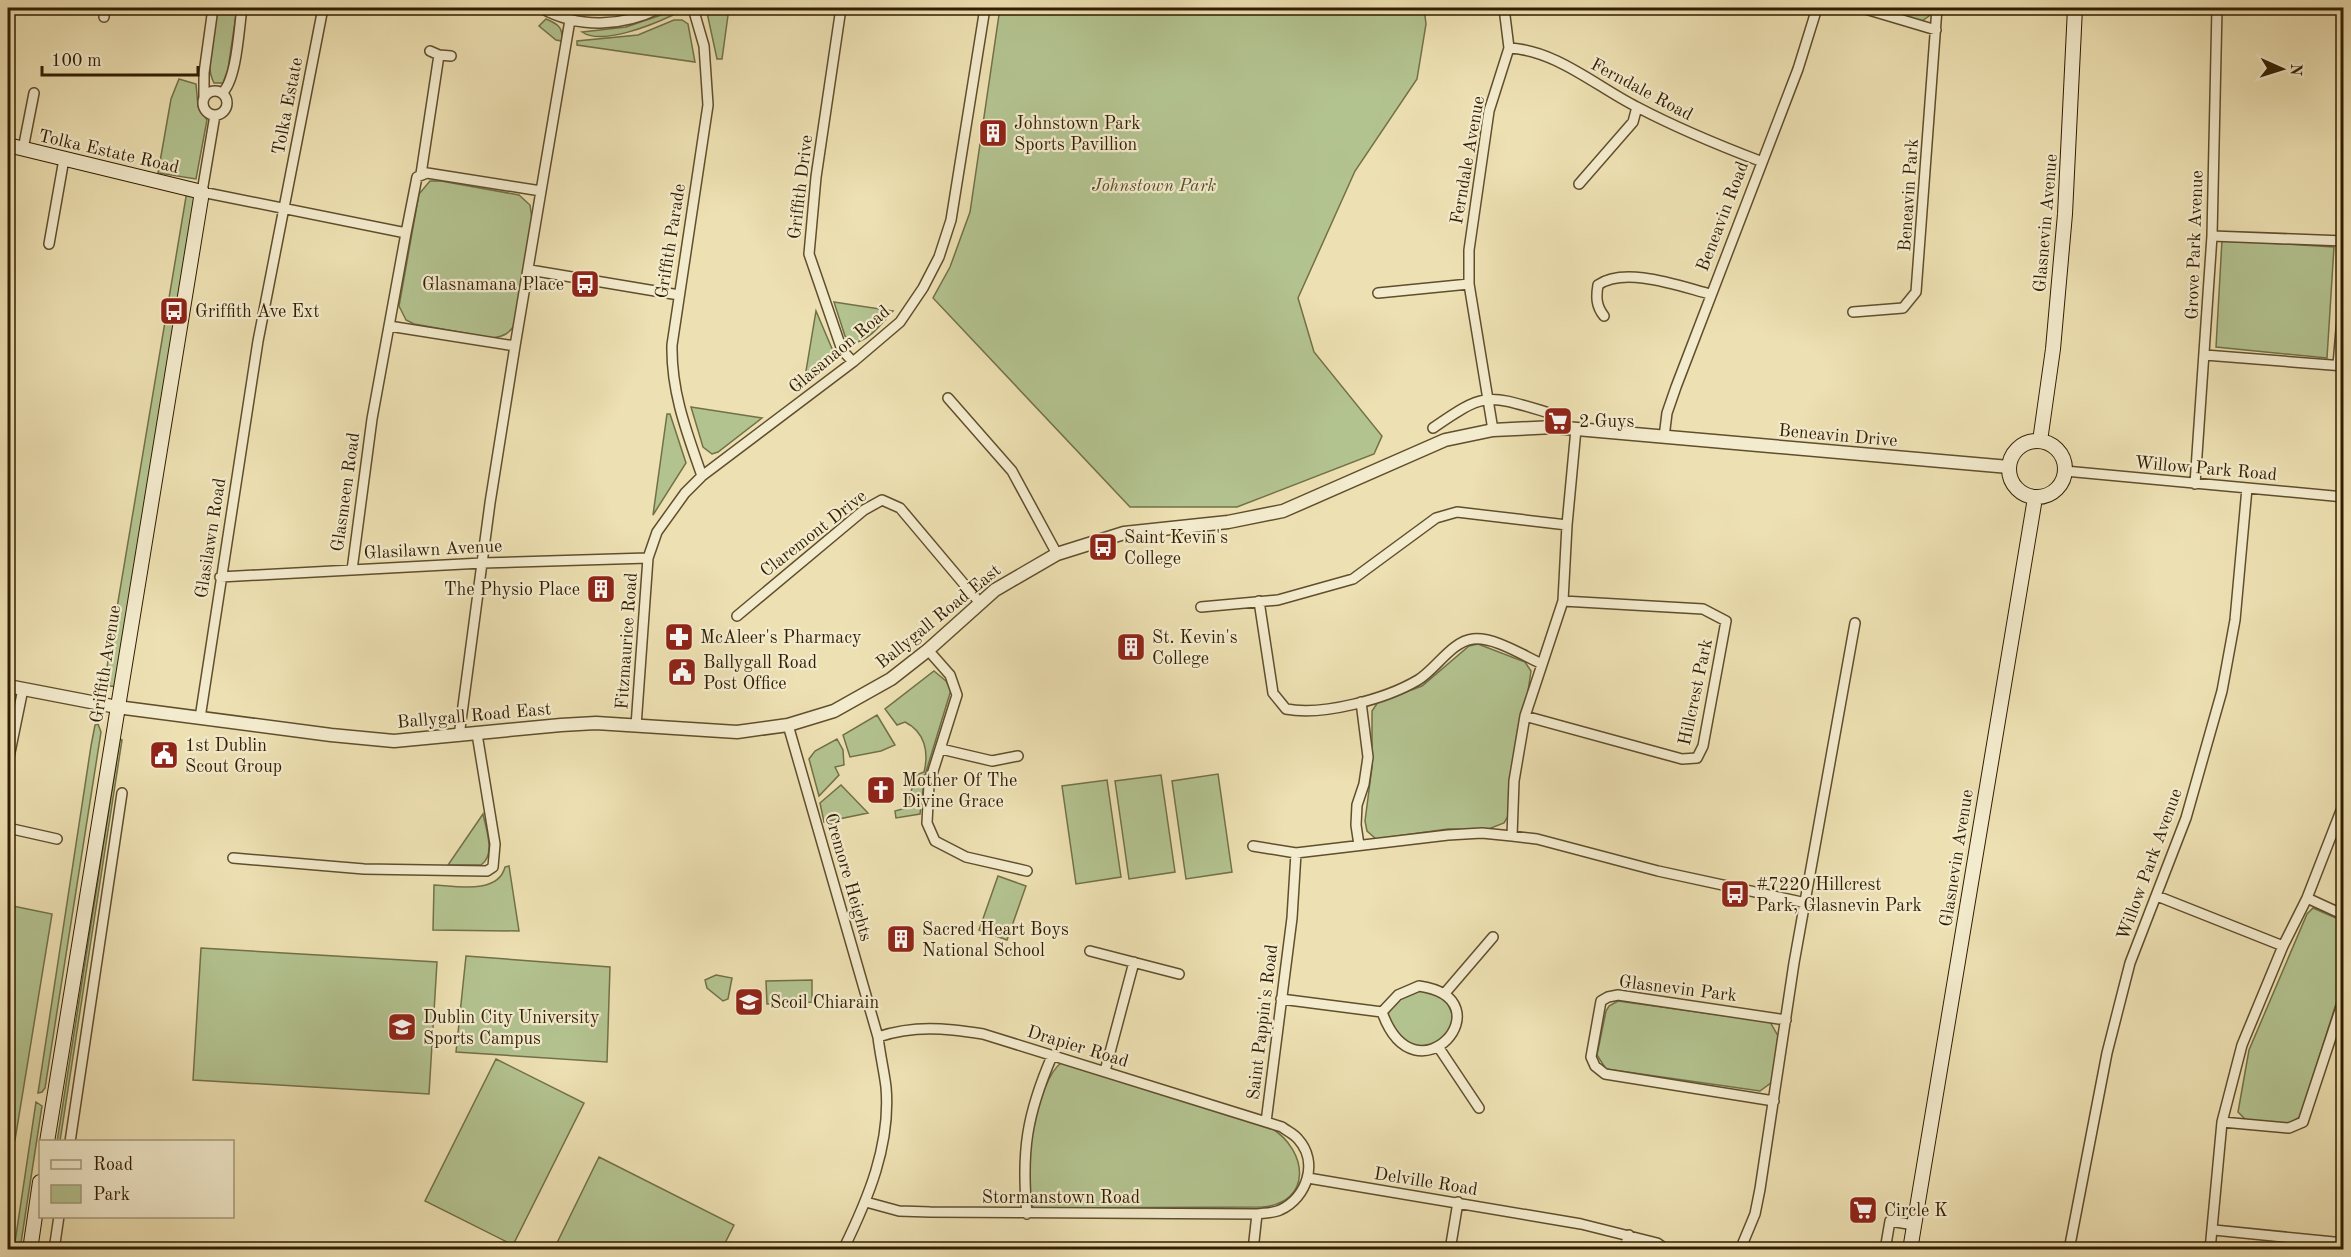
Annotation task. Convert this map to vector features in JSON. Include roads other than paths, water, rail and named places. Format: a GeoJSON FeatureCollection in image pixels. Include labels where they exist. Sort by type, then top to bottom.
{"type":"FeatureCollection","features":[{"type":"Feature","properties":{"kind":"main road","name":"Glasnevin Avenue"},"geometry":{"type":"LineString","coordinates":[[2040,441],[2053,349],[2065,214],[2075,8]]}},
{"type":"Feature","properties":{"kind":"main road","name":"Tolka Estate Road"},"geometry":{"type":"LineString","coordinates":[[8,145],[202,192]]}},
{"type":"Feature","properties":{"kind":"main road","name":"Griffith Avenue"},"geometry":{"type":"LineString","coordinates":[[47,1140],[202,192]]}},
{"type":"Feature","properties":{"kind":"main road"},"geometry":{"type":"LineString","coordinates":[[2040,441],[2055,447],[2061,454],[2066,471],[2059,488],[2052,494],[2035,498],[2026,496],[2013,484],[2009,467],[2011,458],[2022,445],[2040,441]]}},
{"type":"Feature","properties":{"kind":"main road","name":"Glasnevin Avenue"},"geometry":{"type":"LineString","coordinates":[[1910,1250],[2035,498]]}},
{"type":"Feature","properties":{"kind":"main road"},"geometry":{"type":"LineString","coordinates":[[30,1250],[39,1189]]}},
{"type":"Feature","properties":{"kind":"street"},"geometry":{"type":"LineString","coordinates":[[213,8],[204,73],[204,99],[205,109],[215,115]]}},
{"type":"Feature","properties":{"kind":"street"},"geometry":{"type":"LineString","coordinates":[[204,99],[208,93],[219,92],[228,87],[242,8]]}},
{"type":"Feature","properties":{"kind":"street","name":"Tolka Estate"},"geometry":{"type":"LineString","coordinates":[[254,362],[323,8]]}},
{"type":"Feature","properties":{"kind":"street"},"geometry":{"type":"LineString","coordinates":[[541,8],[570,20],[598,24],[623,21],[660,8]]}},
{"type":"Feature","properties":{"kind":"street","name":"Griffith Parade"},"geometry":{"type":"LineString","coordinates":[[693,8],[704,46],[708,105],[672,345],[673,382],[702,476]]}},
{"type":"Feature","properties":{"kind":"street","name":"Griffith Drive"},"geometry":{"type":"LineString","coordinates":[[841,8],[816,177],[809,254],[842,350],[853,362]]}},
{"type":"Feature","properties":{"kind":"street","name":"Glasanaon Road"},"geometry":{"type":"LineString","coordinates":[[648,558],[657,532],[674,505],[702,476],[853,362],[900,322],[923,288],[939,257],[951,220],[985,8]]}},
{"type":"Feature","properties":{"kind":"street","name":"Ferndale Avenue"},"geometry":{"type":"LineString","coordinates":[[1493,430],[1469,284],[1475,200],[1489,111],[1509,48],[1509,33],[1504,8]]}},
{"type":"Feature","properties":{"kind":"street","name":"Beneavin Road"},"geometry":{"type":"LineString","coordinates":[[1664,437],[1667,413],[1760,161],[1797,69],[1817,8]]}},
{"type":"Feature","properties":{"kind":"street"},"geometry":{"type":"LineString","coordinates":[[1862,8],[1936,30]]}},
{"type":"Feature","properties":{"kind":"street","name":"Beneavin Park"},"geometry":{"type":"LineString","coordinates":[[1853,312],[1903,308],[1916,292],[1937,8]]}},
{"type":"Feature","properties":{"kind":"street","name":"Grove Park Avenue"},"geometry":{"type":"LineString","coordinates":[[2195,484],[2212,236],[2217,8]]}},
{"type":"Feature","properties":{"kind":"street"},"geometry":{"type":"LineString","coordinates":[[459,736],[482,563],[515,346],[530,270],[570,20]]}},
{"type":"Feature","properties":{"kind":"street","name":"Ferndale Road"},"geometry":{"type":"LineString","coordinates":[[1509,48],[1532,51],[1565,66],[1637,107],[1702,138],[1760,161]]}},
{"type":"Feature","properties":{"kind":"street"},"geometry":{"type":"LineString","coordinates":[[430,51],[439,55],[451,56]]}},
{"type":"Feature","properties":{"kind":"street"},"geometry":{"type":"LineString","coordinates":[[421,174],[439,55]]}},
{"type":"Feature","properties":{"kind":"street"},"geometry":{"type":"LineString","coordinates":[[204,73],[227,99],[227,106],[223,112],[215,115]]}},
{"type":"Feature","properties":{"kind":"street"},"geometry":{"type":"LineString","coordinates":[[22,149],[34,93]]}},
{"type":"Feature","properties":{"kind":"street"},"geometry":{"type":"LineString","coordinates":[[1578,184],[1633,122],[1637,107]]}},
{"type":"Feature","properties":{"kind":"street"},"geometry":{"type":"LineString","coordinates":[[215,115],[202,192],[406,233]]}},
{"type":"Feature","properties":{"kind":"street"},"geometry":{"type":"LineString","coordinates":[[49,244],[64,159]]}},
{"type":"Feature","properties":{"kind":"street"},"geometry":{"type":"LineString","coordinates":[[515,346],[389,326],[417,177],[428,173],[541,191]]}},
{"type":"Feature","properties":{"kind":"street"},"geometry":{"type":"LineString","coordinates":[[2212,236],[2343,241]]}},
{"type":"Feature","properties":{"kind":"street"},"geometry":{"type":"LineString","coordinates":[[530,270],[679,295]]}},
{"type":"Feature","properties":{"kind":"street"},"geometry":{"type":"LineString","coordinates":[[1604,316],[1597,303],[1598,285],[1605,280],[1623,276],[1710,294]]}},
{"type":"Feature","properties":{"kind":"street"},"geometry":{"type":"LineString","coordinates":[[1378,293],[1469,284]]}},
{"type":"Feature","properties":{"kind":"street"},"geometry":{"type":"LineString","coordinates":[[2205,355],[2341,366],[2343,295]]}},
{"type":"Feature","properties":{"kind":"street","name":"Glasmeen Road"},"geometry":{"type":"LineString","coordinates":[[352,570],[372,418],[389,326]]}},
{"type":"Feature","properties":{"kind":"street","name":"Glasilawn Road"},"geometry":{"type":"LineString","coordinates":[[200,718],[254,362]]}},
{"type":"Feature","properties":{"kind":"street"},"geometry":{"type":"LineString","coordinates":[[948,398],[1012,471],[1057,554]]}},
{"type":"Feature","properties":{"kind":"street"},"geometry":{"type":"LineString","coordinates":[[1433,428],[1471,402],[1498,398],[1546,412]]}},
{"type":"Feature","properties":{"kind":"street"},"geometry":{"type":"LineString","coordinates":[[1512,836],[1514,781],[1525,716],[1563,601],[1576,429]]}},
{"type":"Feature","properties":{"kind":"street","name":"Ballygall Road East"},"geometry":{"type":"LineString","coordinates":[[8,686],[117,707],[394,741],[596,723],[737,732],[788,725],[856,700],[891,679],[928,650],[980,603],[1018,575],[1057,554],[1124,533],[1228,522],[1283,511],[1408,454],[1445,440],[1493,430],[1576,429],[1664,437]]}},
{"type":"Feature","properties":{"kind":"street","name":"Beneavin Drive"},"geometry":{"type":"LineString","coordinates":[[1664,437],[2009,467]]}},
{"type":"Feature","properties":{"kind":"street","name":"Willow Park Road"},"geometry":{"type":"LineString","coordinates":[[2066,471],[2343,497]]}},
{"type":"Feature","properties":{"kind":"street","name":"Willow Park Avenue"},"geometry":{"type":"LineString","coordinates":[[2070,1250],[2107,1053],[2130,963],[2157,896],[2202,767],[2222,691],[2235,620],[2247,488]]}},
{"type":"Feature","properties":{"kind":"street","name":"Claremont Drive"},"geometry":{"type":"LineString","coordinates":[[737,616],[839,530],[882,500],[900,508],[980,603]]}},
{"type":"Feature","properties":{"kind":"street"},"geometry":{"type":"LineString","coordinates":[[1201,608],[1259,601],[1319,590],[1353,579],[1436,518],[1458,512],[1567,525]]}},
{"type":"Feature","properties":{"kind":"street","name":"Glasilawn Avenue"},"geometry":{"type":"LineString","coordinates":[[220,577],[482,563],[648,558]]}},
{"type":"Feature","properties":{"kind":"street","name":"Fitzmaurice Road"},"geometry":{"type":"LineString","coordinates":[[636,726],[648,558]]}},
{"type":"Feature","properties":{"kind":"street"},"geometry":{"type":"LineString","coordinates":[[1259,601],[1273,693],[1277,702],[1286,709],[1303,712],[1361,702],[1417,681],[1455,648],[1470,639],[1482,639],[1542,664]]}},
{"type":"Feature","properties":{"kind":"street","name":"Hillcrest Park"},"geometry":{"type":"LineString","coordinates":[[1525,716],[1682,759],[1697,758],[1702,746],[1726,621],[1703,609],[1563,601]]}},
{"type":"Feature","properties":{"kind":"street"},"geometry":{"type":"LineString","coordinates":[[1740,1250],[1755,1214],[1786,1020],[1855,623]]}},
{"type":"Feature","properties":{"kind":"street"},"geometry":{"type":"LineString","coordinates":[[928,650],[950,675],[957,695],[929,784],[927,823],[935,841],[966,857],[1027,871]]}},
{"type":"Feature","properties":{"kind":"street"},"geometry":{"type":"LineString","coordinates":[[8,762],[23,689]]}},
{"type":"Feature","properties":{"kind":"street"},"geometry":{"type":"LineString","coordinates":[[1359,845],[1356,825],[1357,804],[1364,784],[1368,757],[1361,702]]}},
{"type":"Feature","properties":{"kind":"street","name":"Cremore Heights"},"geometry":{"type":"LineString","coordinates":[[788,725],[878,1037],[886,1089],[880,1159],[866,1202],[843,1250]]}},
{"type":"Feature","properties":{"kind":"street"},"geometry":{"type":"LineString","coordinates":[[233,858],[364,869],[487,871],[493,867],[495,844],[477,734]]}},
{"type":"Feature","properties":{"kind":"street"},"geometry":{"type":"LineString","coordinates":[[941,749],[992,760],[1018,756]]}},
{"type":"Feature","properties":{"kind":"street"},"geometry":{"type":"LineString","coordinates":[[70,1140],[122,793]]}},
{"type":"Feature","properties":{"kind":"street"},"geometry":{"type":"LineString","coordinates":[[2210,1250],[2214,1230],[2222,1122],[2241,1045],[2283,946],[2307,898],[2343,803]]}},
{"type":"Feature","properties":{"kind":"street"},"geometry":{"type":"LineString","coordinates":[[8,828],[57,838]]}},
{"type":"Feature","properties":{"kind":"street"},"geometry":{"type":"LineString","coordinates":[[1253,846],[1296,853],[1460,835],[1512,836],[1537,839],[1658,871],[1806,903]]}},
{"type":"Feature","properties":{"kind":"street","name":"Saint Pappin's Road"},"geometry":{"type":"LineString","coordinates":[[1296,853],[1292,918],[1266,1122],[1282,1127],[1298,1139],[1306,1155],[1308,1178]]}},
{"type":"Feature","properties":{"kind":"street"},"geometry":{"type":"LineString","coordinates":[[2157,896],[2283,946]]}},
{"type":"Feature","properties":{"kind":"street"},"geometry":{"type":"LineString","coordinates":[[2307,898],[2343,915]]}},
{"type":"Feature","properties":{"kind":"street"},"geometry":{"type":"LineString","coordinates":[[1445,993],[1493,937]]}},
{"type":"Feature","properties":{"kind":"street"},"geometry":{"type":"LineString","coordinates":[[1090,951],[1179,974]]}},
{"type":"Feature","properties":{"kind":"street"},"geometry":{"type":"LineString","coordinates":[[1105,1071],[1134,962]]}},
{"type":"Feature","properties":{"kind":"street"},"geometry":{"type":"LineString","coordinates":[[1419,986],[1445,993],[1452,1000],[1457,1013],[1454,1031],[1439,1048],[1421,1051],[1396,1040],[1388,1029],[1382,1012],[1398,995],[1419,986]]}},
{"type":"Feature","properties":{"kind":"street","name":"Glasnevin Park"},"geometry":{"type":"LineString","coordinates":[[1774,1101],[1605,1074],[1595,1066],[1591,1057],[1601,1001],[1608,996],[1618,995],[1786,1020]]}},
{"type":"Feature","properties":{"kind":"street"},"geometry":{"type":"LineString","coordinates":[[2222,1122],[2289,1128],[2303,1122],[2343,998]]}},
{"type":"Feature","properties":{"kind":"street"},"geometry":{"type":"LineString","coordinates":[[1281,999],[1382,1012]]}},
{"type":"Feature","properties":{"kind":"street","name":"Drapier Road"},"geometry":{"type":"LineString","coordinates":[[878,1037],[901,1030],[937,1027],[983,1034],[1266,1122]]}},
{"type":"Feature","properties":{"kind":"street"},"geometry":{"type":"LineString","coordinates":[[1439,1048],[1479,1108]]}},
{"type":"Feature","properties":{"kind":"street"},"geometry":{"type":"LineString","coordinates":[[1027,1214],[1025,1140],[1033,1103],[1053,1056]]}},
{"type":"Feature","properties":{"kind":"street"},"geometry":{"type":"LineString","coordinates":[[1253,1250],[1257,1214],[1278,1212],[1292,1203],[1308,1178]]}},
{"type":"Feature","properties":{"kind":"street","name":"Delville Road"},"geometry":{"type":"LineString","coordinates":[[1308,1178],[1458,1202],[1629,1235],[1657,1243],[1667,1250]]}},
{"type":"Feature","properties":{"kind":"street","name":"Stormanstown Road"},"geometry":{"type":"LineString","coordinates":[[866,1202],[899,1211],[1027,1214],[1257,1214]]}},
{"type":"Feature","properties":{"kind":"street"},"geometry":{"type":"LineString","coordinates":[[1450,1250],[1458,1202]]}},
{"type":"Feature","properties":{"kind":"street"},"geometry":{"type":"LineString","coordinates":[[54,1250],[59,1218]]}},
{"type":"Feature","properties":{"kind":"street"},"geometry":{"type":"LineString","coordinates":[[1886,1250],[1890,1221],[1914,1225]]}},
{"type":"Feature","properties":{"kind":"street"},"geometry":{"type":"LineString","coordinates":[[2214,1230],[2343,1244]]}},
{"type":"Feature","properties":{"kind":"street"},"geometry":{"type":"LineString","coordinates":[[1624,1250],[1629,1235]]}},
{"type":"Feature","properties":{"kind":"place","name":"Johnstown Park Sports Pavillion"},"geometry":{"type":"Point","coordinates":[993,133]}},
{"type":"Feature","properties":{"kind":"place","name":"Glasnamana Place"},"geometry":{"type":"Point","coordinates":[585,284]}},
{"type":"Feature","properties":{"kind":"place","name":"Griffith Ave Ext"},"geometry":{"type":"Point","coordinates":[174,311]}},
{"type":"Feature","properties":{"kind":"place","name":"2 Guys"},"geometry":{"type":"Point","coordinates":[1558,421]}},
{"type":"Feature","properties":{"kind":"place","name":"Saint Kevin's College"},"geometry":{"type":"Point","coordinates":[1103,547]}},
{"type":"Feature","properties":{"kind":"place","name":"The Physio Place"},"geometry":{"type":"Point","coordinates":[601,589]}},
{"type":"Feature","properties":{"kind":"place","name":"McAleer's Pharmacy"},"geometry":{"type":"Point","coordinates":[679,637]}},
{"type":"Feature","properties":{"kind":"place","name":"St. Kevin's College"},"geometry":{"type":"Point","coordinates":[1131,647]}},
{"type":"Feature","properties":{"kind":"place","name":"Ballygall Road Post Office"},"geometry":{"type":"Point","coordinates":[682,672]}},
{"type":"Feature","properties":{"kind":"place","name":"1st Dublin Scout Group"},"geometry":{"type":"Point","coordinates":[164,755]}},
{"type":"Feature","properties":{"kind":"place","name":"Mother Of The Divine Grace"},"geometry":{"type":"Point","coordinates":[881,790]}},
{"type":"Feature","properties":{"kind":"place","name":"#7220 Hillcrest Park, Glasnevin Park"},"geometry":{"type":"Point","coordinates":[1735,894]}},
{"type":"Feature","properties":{"kind":"place","name":"Sacred Heart Boys National School"},"geometry":{"type":"Point","coordinates":[901,939]}},
{"type":"Feature","properties":{"kind":"place","name":"Scoil Chiarain"},"geometry":{"type":"Point","coordinates":[749,1002]}},
{"type":"Feature","properties":{"kind":"place","name":"Dublin City University Sports Campus"},"geometry":{"type":"Point","coordinates":[402,1027]}},
{"type":"Feature","properties":{"kind":"place","name":"Circle K"},"geometry":{"type":"Point","coordinates":[1863,1210]}},
{"type":"Feature","properties":{"kind":"park label","name":"Johnstown Park"},"geometry":{"type":"Point","coordinates":[1154,185]}}]}
